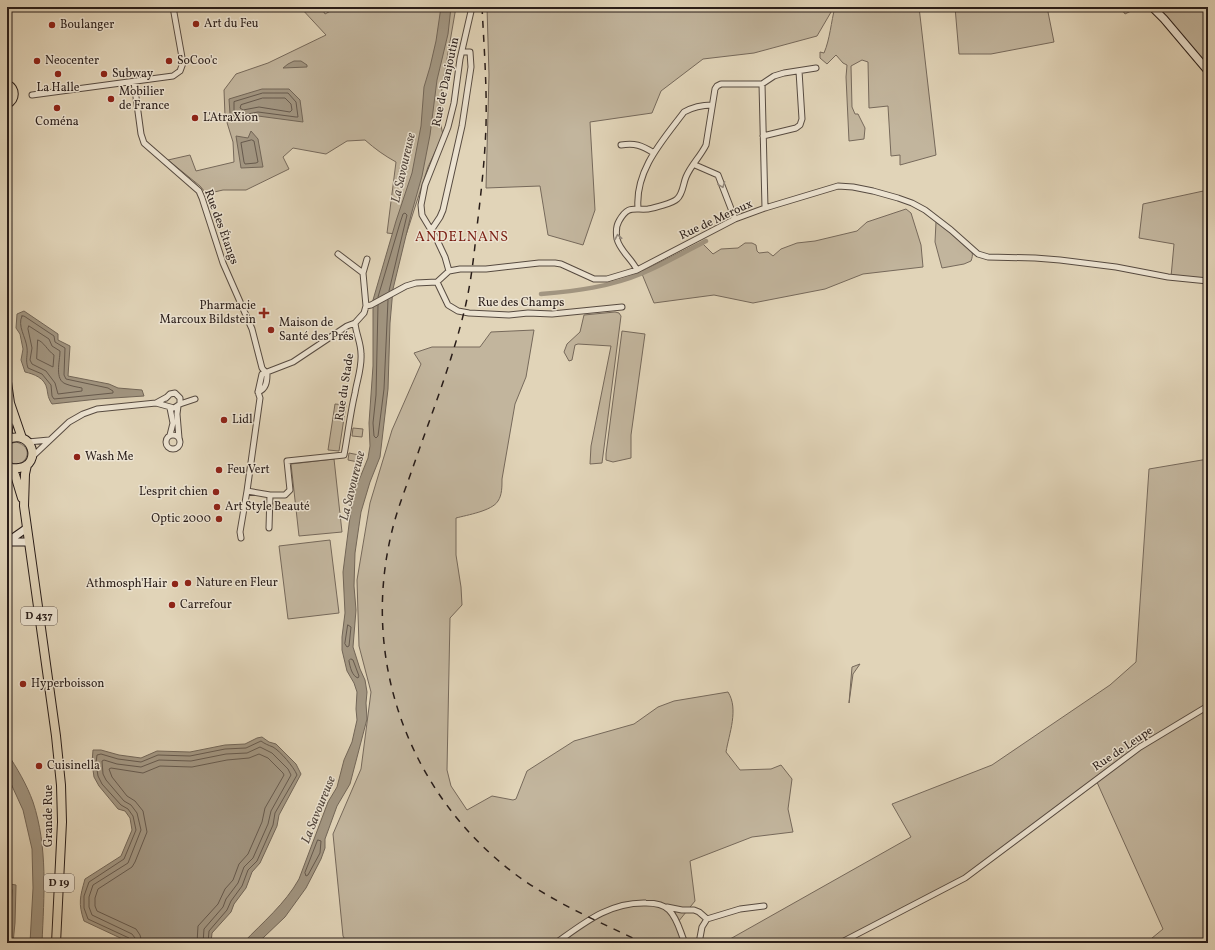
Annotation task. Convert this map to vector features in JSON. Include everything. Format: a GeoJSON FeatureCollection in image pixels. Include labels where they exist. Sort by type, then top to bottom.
{"type":"FeatureCollection","features":[{"type":"Feature","properties":{"kind":"main road"},"geometry":{"type":"LineString","coordinates":[[7,84],[13,89],[14,95],[12,101],[7,104]]}},
{"type":"Feature","properties":{"kind":"main road"},"geometry":{"type":"LineString","coordinates":[[7,382],[10,403],[7,440],[16,437],[25,440]]}},
{"type":"Feature","properties":{"kind":"main road"},"geometry":{"type":"LineString","coordinates":[[8,466],[22,468],[32,457],[31,446],[25,440],[10,403]]}},
{"type":"Feature","properties":{"kind":"main road"},"geometry":{"type":"LineString","coordinates":[[24,506],[25,474],[27,464]]}},
{"type":"Feature","properties":{"kind":"main road"},"geometry":{"type":"LineString","coordinates":[[8,466],[15,475],[24,506]]}},
{"type":"Feature","properties":{"kind":"main road","name":"D 437"},"geometry":{"type":"LineString","coordinates":[[24,506],[29,542]]}},
{"type":"Feature","properties":{"kind":"main road","name":"Grande Rue"},"geometry":{"type":"LineString","coordinates":[[29,542],[50,690],[61,785],[62,822],[56,943]]}},
{"type":"Feature","properties":{"kind":"street"},"geometry":{"type":"LineString","coordinates":[[32,95],[173,76],[180,71],[183,63],[174,7]]}},
{"type":"Feature","properties":{"kind":"street","name":"Rue de Danjoutin"},"geometry":{"type":"LineString","coordinates":[[449,271],[445,257],[432,229],[422,215],[421,205],[422,194],[448,127],[472,7]]}},
{"type":"Feature","properties":{"kind":"street"},"geometry":{"type":"LineString","coordinates":[[1152,7],[1208,71]]}},
{"type":"Feature","properties":{"kind":"street"},"geometry":{"type":"LineString","coordinates":[[432,229],[443,210],[462,126],[471,67],[470,52],[462,52]]}},
{"type":"Feature","properties":{"kind":"street"},"geometry":{"type":"LineString","coordinates":[[637,270],[617,239],[616,229],[618,223],[624,213],[632,209],[648,209],[675,201],[681,195],[687,175],[706,145],[712,105],[717,86],[722,84],[762,84],[774,76],[784,73],[816,68]]}},
{"type":"Feature","properties":{"kind":"street"},"geometry":{"type":"LineString","coordinates":[[763,136],[796,128],[800,125],[802,119],[799,71]]}},
{"type":"Feature","properties":{"kind":"street","name":"Rue des Étangs"},"geometry":{"type":"LineString","coordinates":[[134,82],[141,134],[144,143],[199,192],[223,263],[252,329],[262,368],[266,372]]}},
{"type":"Feature","properties":{"kind":"street"},"geometry":{"type":"LineString","coordinates":[[762,84],[765,208]]}},
{"type":"Feature","properties":{"kind":"street"},"geometry":{"type":"LineString","coordinates":[[638,208],[641,184],[649,160],[654,153],[684,112],[696,106],[712,105]]}},
{"type":"Feature","properties":{"kind":"street"},"geometry":{"type":"LineString","coordinates":[[621,145],[634,143],[654,153]]}},
{"type":"Feature","properties":{"kind":"street"},"geometry":{"type":"LineString","coordinates":[[694,164],[718,175],[735,219]]}},
{"type":"Feature","properties":{"kind":"street","name":"Rue de Meroux"},"geometry":{"type":"LineString","coordinates":[[449,271],[460,269],[486,269],[539,263],[555,263],[561,264],[594,279],[607,279],[637,270],[735,219],[831,187],[844,186],[868,190],[898,198],[925,210],[951,230],[978,254],[988,257],[1060,260],[1116,267],[1168,277],[1208,281]]}},
{"type":"Feature","properties":{"kind":"street"},"geometry":{"type":"LineString","coordinates":[[338,254],[364,273]]}},
{"type":"Feature","properties":{"kind":"street"},"geometry":{"type":"LineString","coordinates":[[367,259],[364,273],[369,306]]}},
{"type":"Feature","properties":{"kind":"street"},"geometry":{"type":"LineString","coordinates":[[241,538],[240,532],[260,398],[258,392],[262,374],[293,362],[355,323],[369,306],[414,283],[437,282],[449,271]]}},
{"type":"Feature","properties":{"kind":"street","name":"Rue des Champs"},"geometry":{"type":"LineString","coordinates":[[437,282],[448,305],[458,311],[469,313],[509,315],[528,313],[552,314],[622,307]]}},
{"type":"Feature","properties":{"kind":"street","name":"Rue du Stade"},"geometry":{"type":"LineString","coordinates":[[270,495],[285,495],[290,490],[287,461],[344,455],[361,361],[361,346],[355,323]]}},
{"type":"Feature","properties":{"kind":"street"},"geometry":{"type":"LineString","coordinates":[[32,457],[69,422],[90,411],[156,403],[173,393],[177,394],[180,403],[177,414],[180,443],[175,449],[170,449],[165,443],[167,437],[170,435],[173,423],[169,407],[166,402],[167,397]]}},
{"type":"Feature","properties":{"kind":"street"},"geometry":{"type":"LineString","coordinates":[[156,403],[174,408],[180,403]]}},
{"type":"Feature","properties":{"kind":"street"},"geometry":{"type":"LineString","coordinates":[[170,435],[174,434],[179,438]]}},
{"type":"Feature","properties":{"kind":"street"},"geometry":{"type":"LineString","coordinates":[[25,440],[50,440]]}},
{"type":"Feature","properties":{"kind":"street"},"geometry":{"type":"LineString","coordinates":[[246,491],[270,495],[269,528]]}},
{"type":"Feature","properties":{"kind":"street"},"geometry":{"type":"LineString","coordinates":[[27,528],[7,542],[29,542]]}},
{"type":"Feature","properties":{"kind":"street","name":"Rue de Leupe"},"geometry":{"type":"LineString","coordinates":[[840,943],[965,878],[1002,852],[1140,747],[1208,706]]}},
{"type":"Feature","properties":{"kind":"street"},"geometry":{"type":"LineString","coordinates":[[556,943],[599,914],[616,906],[644,903],[682,910],[694,910],[699,912],[706,919]]}},
{"type":"Feature","properties":{"kind":"street"},"geometry":{"type":"LineString","coordinates":[[663,906],[673,914],[685,943]]}},
{"type":"Feature","properties":{"kind":"street"},"geometry":{"type":"LineString","coordinates":[[699,943],[702,927],[706,919],[740,909],[764,906]]}},
{"type":"Feature","properties":{"kind":"shaded area"},"geometry":{"type":"Polygon","coordinates":[[[300,7],[321,7],[325,14],[338,7],[456,7],[442,88],[440,121],[443,135],[428,167],[406,235],[387,233],[396,162],[365,140],[347,141],[326,154],[293,148],[283,157],[289,169],[246,190],[223,190],[210,193],[205,192],[200,186],[168,160],[190,155],[196,171],[234,162],[233,142],[225,116],[224,90],[236,74],[268,63],[326,35],[300,7]]]}},
{"type":"Feature","properties":{"kind":"shaded area"},"geometry":{"type":"Polygon","coordinates":[[[487,7],[834,7],[817,36],[754,53],[703,59],[661,91],[652,113],[590,122],[595,210],[583,245],[548,235],[540,186],[486,188],[489,75],[487,7]]]}},
{"type":"Feature","properties":{"kind":"shaded area"},"geometry":{"type":"Polygon","coordinates":[[[835,7],[919,7],[936,155],[900,165],[900,155],[891,156],[888,106],[869,108],[868,62],[862,60],[851,66],[852,107],[855,114],[858,114],[865,128],[864,139],[849,141],[846,77],[847,65],[843,63],[836,55],[827,64],[820,58],[820,52],[824,53],[828,42],[835,7]]]}},
{"type":"Feature","properties":{"kind":"shaded area"},"geometry":{"type":"Polygon","coordinates":[[[955,7],[1047,7],[1054,42],[991,54],[959,54],[955,7]]]}},
{"type":"Feature","properties":{"kind":"shaded area"},"geometry":{"type":"Polygon","coordinates":[[[1120,7],[1139,7],[1125,14],[1120,7]]]}},
{"type":"Feature","properties":{"kind":"shaded area"},"geometry":{"type":"Polygon","coordinates":[[[1149,7],[1208,7],[1208,72],[1149,7]]]}},
{"type":"Feature","properties":{"kind":"shaded area"},"geometry":{"type":"Polygon","coordinates":[[[1208,190],[1208,279],[1171,277],[1174,244],[1139,238],[1143,204],[1208,190]]]}},
{"type":"Feature","properties":{"kind":"shaded area"},"geometry":{"type":"Polygon","coordinates":[[[906,209],[911,213],[921,245],[923,267],[863,274],[825,289],[753,303],[714,295],[654,303],[642,274],[643,271],[697,244],[703,244],[713,254],[721,249],[738,248],[745,243],[752,243],[756,245],[759,253],[768,252],[773,256],[781,249],[797,243],[815,241],[857,231],[867,222],[906,209]]]}},
{"type":"Feature","properties":{"kind":"shaded area"},"geometry":{"type":"Polygon","coordinates":[[[936,222],[966,244],[972,252],[971,261],[964,264],[942,268],[935,242],[936,222]]]}},
{"type":"Feature","properties":{"kind":"shaded area"},"geometry":{"type":"Polygon","coordinates":[[[615,312],[619,313],[621,316],[602,463],[590,464],[591,446],[611,346],[575,345],[572,360],[569,361],[564,352],[567,344],[580,332],[584,315],[615,312]]]}},
{"type":"Feature","properties":{"kind":"shaded area"},"geometry":{"type":"Polygon","coordinates":[[[534,330],[526,377],[515,404],[502,479],[502,491],[499,499],[495,504],[485,510],[456,518],[456,555],[462,605],[450,618],[447,770],[451,786],[467,810],[492,796],[513,800],[516,799],[527,771],[574,741],[634,724],[658,707],[674,701],[728,692],[733,706],[733,714],[726,752],[740,770],[771,769],[781,765],[792,779],[788,809],[793,832],[752,837],[690,861],[695,901],[678,922],[684,943],[347,943],[343,936],[333,834],[361,769],[371,692],[359,646],[357,580],[370,503],[392,430],[421,364],[414,353],[432,347],[480,347],[491,332],[534,330]]]}},
{"type":"Feature","properties":{"kind":"shaded area"},"geometry":{"type":"Polygon","coordinates":[[[622,331],[645,334],[631,435],[631,458],[613,462],[606,460],[606,454],[622,331]]]}},
{"type":"Feature","properties":{"kind":"shaded area"},"geometry":{"type":"Polygon","coordinates":[[[335,404],[346,405],[339,451],[328,450],[335,404]]]}},
{"type":"Feature","properties":{"kind":"shaded area"},"geometry":{"type":"Polygon","coordinates":[[[353,428],[363,429],[362,437],[352,436],[353,428]]]}},
{"type":"Feature","properties":{"kind":"shaded area"},"geometry":{"type":"Polygon","coordinates":[[[16,442],[23,445],[27,454],[23,462],[18,464],[7,460],[8,446],[16,442]]]}},
{"type":"Feature","properties":{"kind":"shaded area"},"geometry":{"type":"Polygon","coordinates":[[[349,453],[359,455],[358,462],[348,460],[349,453]]]}},
{"type":"Feature","properties":{"kind":"shaded area"},"geometry":{"type":"Polygon","coordinates":[[[334,459],[342,532],[299,536],[291,464],[334,459]]]}},
{"type":"Feature","properties":{"kind":"shaded area"},"geometry":{"type":"Polygon","coordinates":[[[1208,459],[1208,943],[1146,943],[1163,929],[1096,780],[969,877],[844,943],[723,943],[911,837],[892,804],[992,765],[1110,685],[1136,662],[1149,469],[1208,459]]]}},
{"type":"Feature","properties":{"kind":"shaded area"},"geometry":{"type":"Polygon","coordinates":[[[330,540],[339,613],[288,619],[279,546],[330,540]]]}},
{"type":"Feature","properties":{"kind":"shaded area"},"geometry":{"type":"Polygon","coordinates":[[[860,664],[853,674],[849,703],[852,667],[860,664]]]}},
{"type":"Feature","properties":{"kind":"water","name":"La Savoureuse"},"geometry":{"type":"Polygon","coordinates":[[[441,7],[451,7],[448,34],[437,80],[430,135],[422,176],[393,289],[390,323],[388,389],[380,457],[370,482],[361,512],[355,553],[354,586],[356,610],[353,647],[365,680],[367,692],[367,719],[350,784],[337,806],[325,839],[325,848],[321,859],[306,888],[285,917],[264,937],[257,943],[243,943],[287,897],[299,879],[328,802],[337,787],[344,760],[352,742],[357,720],[357,692],[347,671],[342,650],[345,613],[343,572],[351,509],[355,490],[368,458],[370,446],[369,423],[373,366],[373,300],[396,221],[412,173],[421,126],[424,87],[436,41],[441,7]]]}},
{"type":"Feature","properties":{"kind":"water"},"geometry":{"type":"Polygon","coordinates":[[[294,61],[301,61],[307,65],[307,67],[283,68],[294,61]]]}},
{"type":"Feature","properties":{"kind":"water"},"geometry":{"type":"Polygon","coordinates":[[[262,89],[289,89],[300,100],[303,122],[258,116],[242,119],[230,114],[229,99],[262,89]]]}},
{"type":"Feature","properties":{"kind":"water"},"geometry":{"type":"Polygon","coordinates":[[[251,131],[258,139],[263,167],[241,168],[236,136],[248,138],[251,131]]]}},
{"type":"Feature","properties":{"kind":"water"},"geometry":{"type":"Polygon","coordinates":[[[24,311],[58,334],[58,340],[70,346],[68,376],[109,384],[118,388],[142,390],[144,396],[52,404],[46,385],[42,379],[25,372],[21,360],[23,349],[20,334],[16,328],[17,314],[24,311]]]}},
{"type":"Feature","properties":{"kind":"water"},"geometry":{"type":"Polygon","coordinates":[[[262,737],[269,742],[276,744],[296,764],[301,774],[279,815],[277,826],[260,863],[252,872],[246,888],[234,904],[231,912],[212,933],[211,943],[131,943],[84,921],[80,900],[85,879],[121,856],[132,830],[130,818],[125,811],[118,809],[99,786],[94,777],[92,763],[93,750],[101,750],[119,755],[141,758],[157,751],[190,752],[225,745],[245,744],[262,737]]]}},
{"type":"Feature","properties":{"kind":"water"},"geometry":{"type":"Polygon","coordinates":[[[7,753],[22,777],[31,796],[38,819],[44,872],[42,943],[30,943],[33,888],[32,849],[23,810],[7,775],[7,753]]]}},
{"type":"Feature","properties":{"kind":"water"},"geometry":{"type":"Polygon","coordinates":[[[7,885],[16,885],[15,923],[13,943],[7,943],[7,885]]]}},
{"type":"Feature","properties":{"kind":"waterway"},"geometry":{"type":"LineString","coordinates":[[541,294],[593,288],[631,278],[659,266],[706,241]]}},
{"type":"Feature","properties":{"kind":"railway"},"geometry":{"type":"LineString","coordinates":[[482,7],[486,81],[486,125],[483,176],[472,270],[469,291],[453,352],[401,500],[392,531],[384,579],[383,628],[389,675],[402,721],[421,764],[447,805],[478,842],[515,874],[545,894],[578,912],[643,943]]}},
{"type":"Feature","properties":{"kind":"place","name":"Art du Feu"},"geometry":{"type":"Point","coordinates":[196,24]}},
{"type":"Feature","properties":{"kind":"place","name":"Boulanger"},"geometry":{"type":"Point","coordinates":[52,25]}},
{"type":"Feature","properties":{"kind":"place","name":"Neocenter"},"geometry":{"type":"Point","coordinates":[37,61]}},
{"type":"Feature","properties":{"kind":"place","name":"SoCoo'c"},"geometry":{"type":"Point","coordinates":[169,61]}},
{"type":"Feature","properties":{"kind":"place","name":"La Halle"},"geometry":{"type":"Point","coordinates":[58,74]}},
{"type":"Feature","properties":{"kind":"place","name":"Subway"},"geometry":{"type":"Point","coordinates":[104,74]}},
{"type":"Feature","properties":{"kind":"place","name":"Mobilier de France"},"geometry":{"type":"Point","coordinates":[111,99]}},
{"type":"Feature","properties":{"kind":"place","name":"Coména"},"geometry":{"type":"Point","coordinates":[57,108]}},
{"type":"Feature","properties":{"kind":"place","name":"L'AtraXion"},"geometry":{"type":"Point","coordinates":[195,118]}},
{"type":"Feature","properties":{"kind":"place","name":"Pharmacie Marcoux Bildstein"},"geometry":{"type":"Point","coordinates":[264,313]}},
{"type":"Feature","properties":{"kind":"place","name":"Maison de Santé des Prés"},"geometry":{"type":"Point","coordinates":[271,330]}},
{"type":"Feature","properties":{"kind":"place","name":"Lidl"},"geometry":{"type":"Point","coordinates":[224,420]}},
{"type":"Feature","properties":{"kind":"place","name":"Wash Me"},"geometry":{"type":"Point","coordinates":[77,457]}},
{"type":"Feature","properties":{"kind":"place","name":"Feu Vert"},"geometry":{"type":"Point","coordinates":[219,470]}},
{"type":"Feature","properties":{"kind":"place","name":"L'esprit chien"},"geometry":{"type":"Point","coordinates":[216,492]}},
{"type":"Feature","properties":{"kind":"place","name":"Art Style Beauté"},"geometry":{"type":"Point","coordinates":[217,507]}},
{"type":"Feature","properties":{"kind":"place","name":"Optic 2000"},"geometry":{"type":"Point","coordinates":[219,519]}},
{"type":"Feature","properties":{"kind":"place","name":"Nature en Fleur"},"geometry":{"type":"Point","coordinates":[188,583]}},
{"type":"Feature","properties":{"kind":"place","name":"Athmosph'Hair"},"geometry":{"type":"Point","coordinates":[175,584]}},
{"type":"Feature","properties":{"kind":"place","name":"Carrefour"},"geometry":{"type":"Point","coordinates":[172,605]}},
{"type":"Feature","properties":{"kind":"place","name":"Hyperboisson"},"geometry":{"type":"Point","coordinates":[23,684]}},
{"type":"Feature","properties":{"kind":"place","name":"Cuisinella"},"geometry":{"type":"Point","coordinates":[39,766]}},
{"type":"Feature","properties":{"kind":"district","name":"ANDELNANS"},"geometry":{"type":"Point","coordinates":[462,237]}}]}
